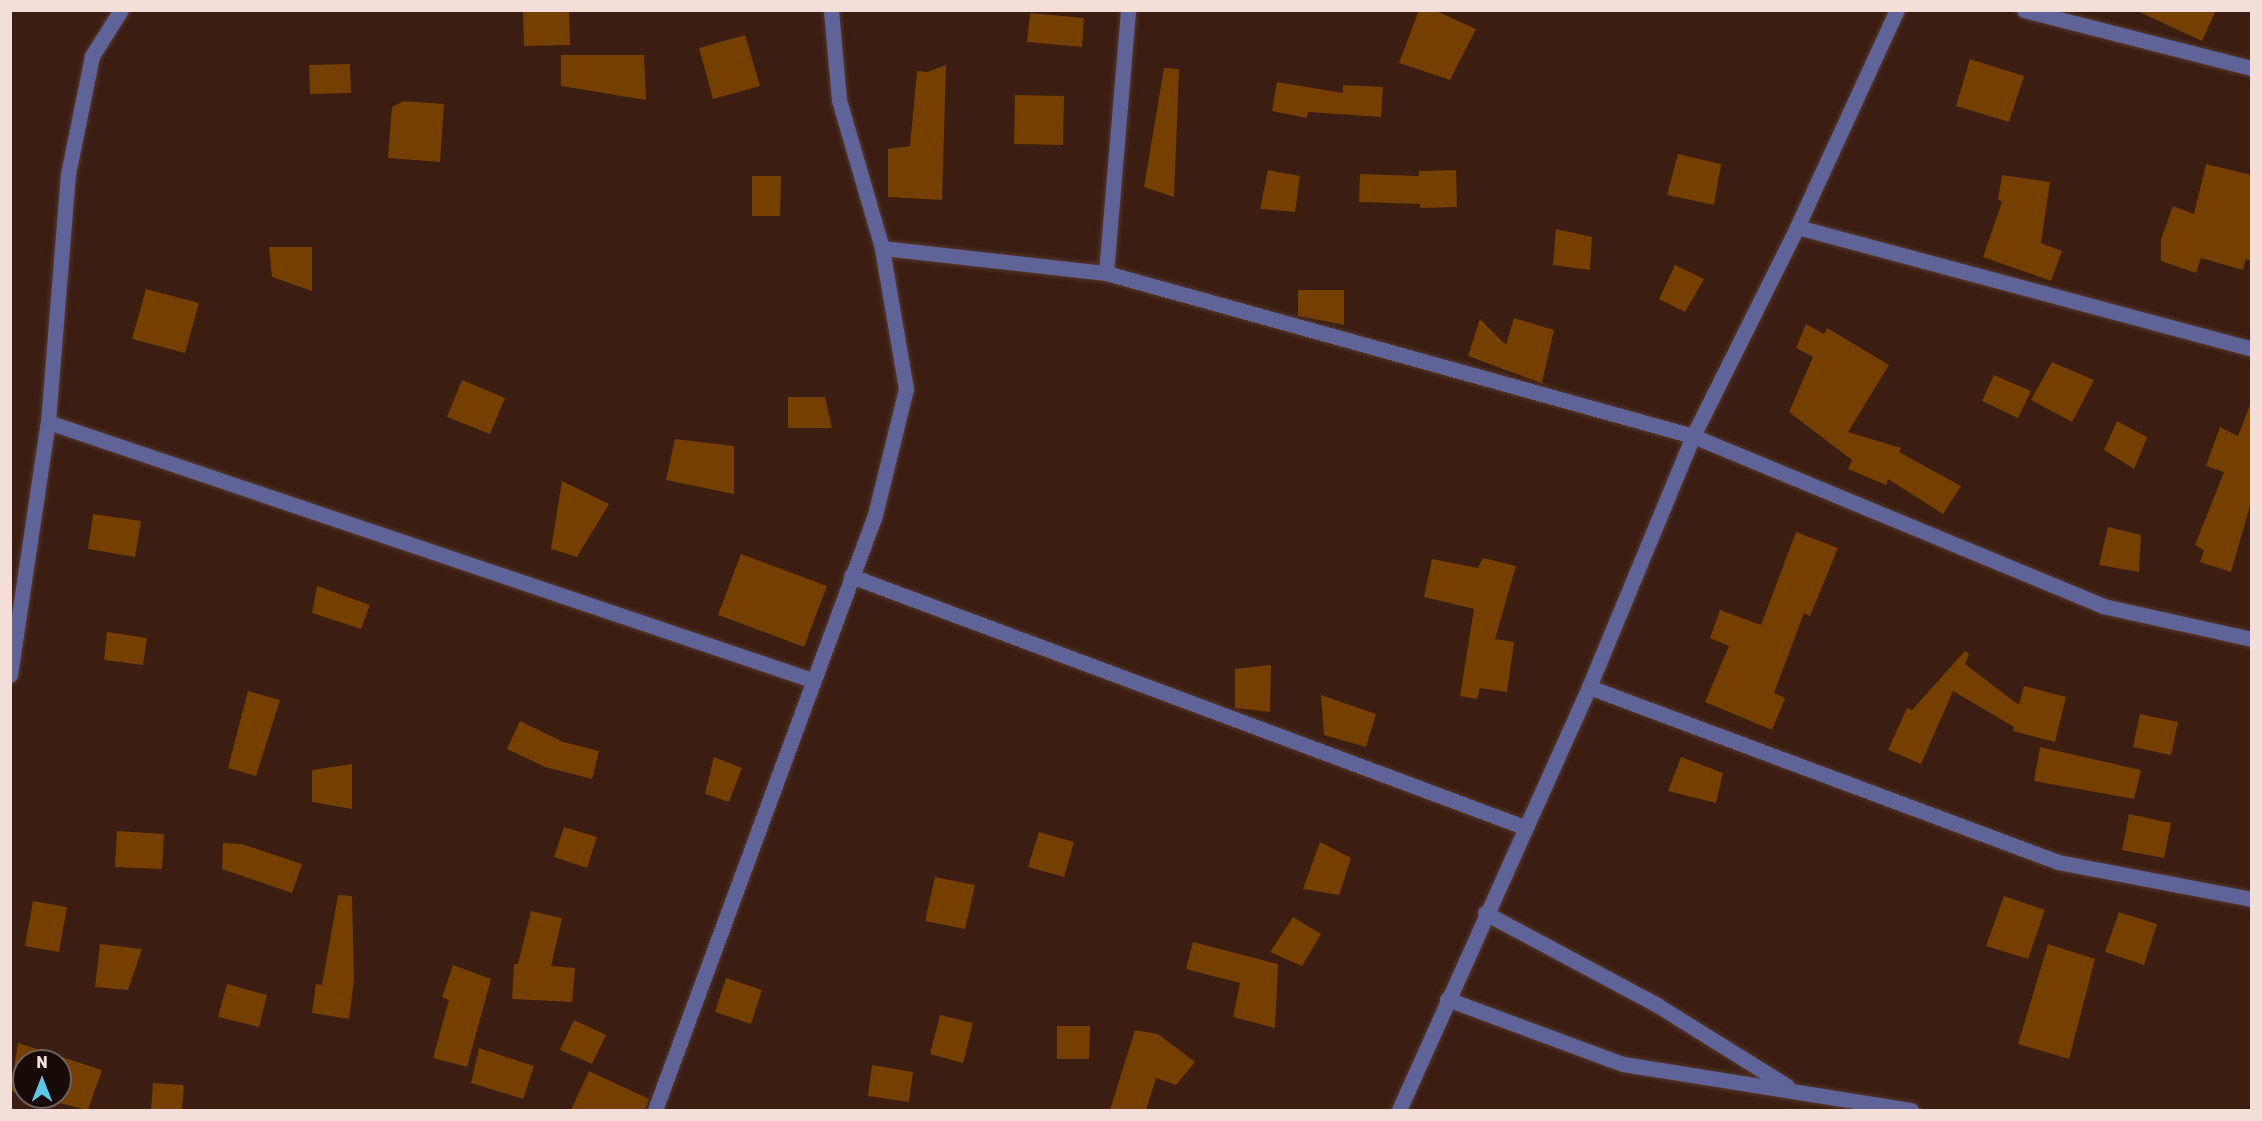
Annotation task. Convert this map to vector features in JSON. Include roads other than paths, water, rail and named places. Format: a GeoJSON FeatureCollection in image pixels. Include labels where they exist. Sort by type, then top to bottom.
{"type":"FeatureCollection","features":[{"type":"Feature","properties":{"kind":"street"},"geometry":{"type":"LineString","coordinates":[[10,675],[15,606],[48,422],[68,174],[92,56],[121,10]]}},
{"type":"Feature","properties":{"kind":"street"},"geometry":{"type":"LineString","coordinates":[[655,1110],[875,514],[906,389],[882,248],[839,100],[831,10]]}},
{"type":"Feature","properties":{"kind":"street"},"geometry":{"type":"LineString","coordinates":[[1106,273],[1128,10]]}},
{"type":"Feature","properties":{"kind":"street"},"geometry":{"type":"LineString","coordinates":[[1399,1110],[1524,827],[1589,687],[1693,436],[1797,226],[1897,10]]}},
{"type":"Feature","properties":{"kind":"street"},"geometry":{"type":"LineString","coordinates":[[2024,10],[2252,68]]}},
{"type":"Feature","properties":{"kind":"street"},"geometry":{"type":"LineString","coordinates":[[1797,226],[2252,349]]}},
{"type":"Feature","properties":{"kind":"street"},"geometry":{"type":"LineString","coordinates":[[882,248],[1106,273],[1693,436],[2103,606],[2252,639]]}},
{"type":"Feature","properties":{"kind":"street"},"geometry":{"type":"LineString","coordinates":[[48,422],[812,680]]}},
{"type":"Feature","properties":{"kind":"street"},"geometry":{"type":"LineString","coordinates":[[851,576],[1524,827]]}},
{"type":"Feature","properties":{"kind":"street"},"geometry":{"type":"LineString","coordinates":[[1589,687],[2058,862],[2252,899]]}},
{"type":"Feature","properties":{"kind":"street"},"geometry":{"type":"LineString","coordinates":[[1485,914],[1657,1005],[1796,1091]]}},
{"type":"Feature","properties":{"kind":"street"},"geometry":{"type":"LineString","coordinates":[[1447,999],[1623,1065],[1911,1110]]}}]}
